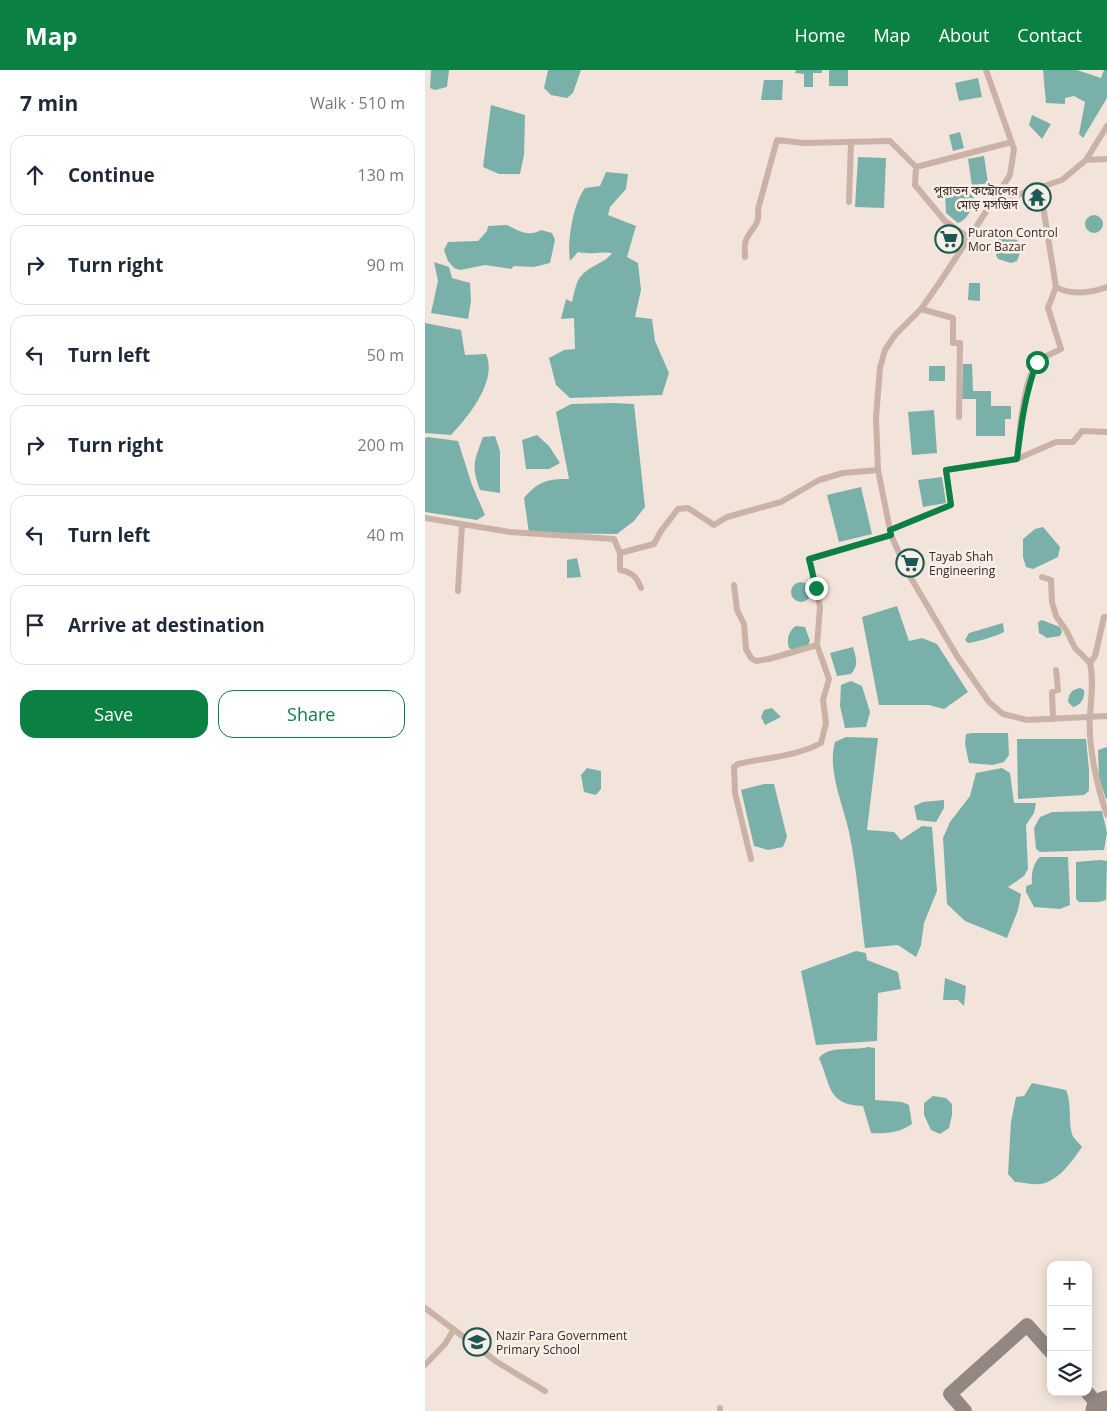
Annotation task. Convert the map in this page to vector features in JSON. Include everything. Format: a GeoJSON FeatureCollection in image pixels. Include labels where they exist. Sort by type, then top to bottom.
{"type":"FeatureCollection","features":[{"type":"Feature","properties":{"kind":"street"},"geometry":{"type":"LineString","coordinates":[[986,70],[1015,149],[1010,175],[921,309],[895,335],[885,350],[881,368],[876,418],[878,470],[890,532],[908,573],[932,616],[989,702],[1003,714],[1027,720],[1107,716]]}},
{"type":"Feature","properties":{"kind":"street"},"geometry":{"type":"LineString","coordinates":[[993,203],[1062,180],[1085,160],[1107,126]]}},
{"type":"Feature","properties":{"kind":"street"},"geometry":{"type":"LineString","coordinates":[[745,257],[746,240],[755,229],[759,219],[758,209],[777,140],[804,143],[890,141],[916,167],[915,185],[945,221],[969,238]]}},
{"type":"Feature","properties":{"kind":"street"},"geometry":{"type":"LineString","coordinates":[[849,202],[851,142]]}},
{"type":"Feature","properties":{"kind":"street"},"geometry":{"type":"LineString","coordinates":[[916,167],[1012,142]]}},
{"type":"Feature","properties":{"kind":"street"},"geometry":{"type":"LineString","coordinates":[[1085,160],[1107,159]]}},
{"type":"Feature","properties":{"kind":"street"},"geometry":{"type":"LineString","coordinates":[[1017,459],[1027,387],[1037,362],[1061,349],[1048,308],[1056,287],[1040,188]]}},
{"type":"Feature","properties":{"kind":"street"},"geometry":{"type":"LineString","coordinates":[[1056,287],[1067,293],[1094,292],[1107,287]]}},
{"type":"Feature","properties":{"kind":"street"},"geometry":{"type":"LineString","coordinates":[[921,309],[953,318],[953,343],[960,343],[959,417]]}},
{"type":"Feature","properties":{"kind":"street"},"geometry":{"type":"LineString","coordinates":[[751,859],[735,793],[734,768],[738,764],[776,755],[803,752],[821,743],[826,723],[823,700],[829,679],[817,645],[820,607],[809,559],[890,532],[951,505],[946,470],[1017,459],[1056,442],[1073,442],[1081,431],[1107,432]]}},
{"type":"Feature","properties":{"kind":"street"},"geometry":{"type":"LineString","coordinates":[[620,553],[654,544],[661,531],[678,509],[688,508],[714,526],[727,517],[781,502],[819,480],[843,474],[878,470]]}},
{"type":"Feature","properties":{"kind":"street"},"geometry":{"type":"LineString","coordinates":[[425,518],[510,532],[614,539],[620,553],[620,570],[629,572],[637,579],[641,588]]}},
{"type":"Feature","properties":{"kind":"street"},"geometry":{"type":"LineString","coordinates":[[459,591],[462,525]]}},
{"type":"Feature","properties":{"kind":"street"},"geometry":{"type":"LineString","coordinates":[[1042,577],[1051,580],[1056,616],[1075,648],[1090,663]]}},
{"type":"Feature","properties":{"kind":"street"},"geometry":{"type":"LineString","coordinates":[[734,586],[737,610],[744,624],[746,649],[751,658],[756,661],[769,659],[817,645]]}},
{"type":"Feature","properties":{"kind":"street"},"geometry":{"type":"LineString","coordinates":[[1107,617],[1104,618],[1095,656],[1090,663],[1092,702],[1090,718],[1097,785],[1107,815]]}},
{"type":"Feature","properties":{"kind":"street"},"geometry":{"type":"LineString","coordinates":[[1053,719],[1053,692],[1058,690],[1056,670]]}},
{"type":"Feature","properties":{"kind":"street"},"geometry":{"type":"LineString","coordinates":[[425,1308],[497,1362],[545,1391]]}},
{"type":"Feature","properties":{"kind":"street"},"geometry":{"type":"LineString","coordinates":[[425,1365],[445,1344],[454,1329]]}},
{"type":"Feature","properties":{"kind":"water"},"geometry":{"type":"Polygon","coordinates":[[[431,70],[449,70],[447,87],[435,90],[430,88],[431,70]]]}},
{"type":"Feature","properties":{"kind":"water"},"geometry":{"type":"Polygon","coordinates":[[[548,70],[581,70],[573,93],[567,98],[551,95],[544,88],[548,70]]]}},
{"type":"Feature","properties":{"kind":"water"},"geometry":{"type":"Polygon","coordinates":[[[796,70],[822,70],[822,73],[813,73],[813,87],[804,87],[804,74],[795,73],[796,70]]]}},
{"type":"Feature","properties":{"kind":"water"},"geometry":{"type":"Polygon","coordinates":[[[829,70],[848,70],[848,86],[829,86],[829,70]]]}},
{"type":"Feature","properties":{"kind":"water"},"geometry":{"type":"Polygon","coordinates":[[[1043,70],[1077,70],[1101,78],[1104,70],[1107,70],[1107,98],[1083,138],[1079,134],[1085,102],[1074,96],[1065,98],[1065,104],[1046,103],[1043,70]]]}},
{"type":"Feature","properties":{"kind":"water"},"geometry":{"type":"Polygon","coordinates":[[[978,78],[982,97],[959,101],[955,83],[978,78]]]}},
{"type":"Feature","properties":{"kind":"water"},"geometry":{"type":"Polygon","coordinates":[[[764,80],[783,80],[782,100],[761,100],[764,80]]]}},
{"type":"Feature","properties":{"kind":"water"},"geometry":{"type":"Polygon","coordinates":[[[491,105],[525,115],[524,155],[520,174],[499,174],[483,167],[491,105]]]}},
{"type":"Feature","properties":{"kind":"water"},"geometry":{"type":"Polygon","coordinates":[[[1032,115],[1051,124],[1042,139],[1029,125],[1032,115]]]}},
{"type":"Feature","properties":{"kind":"water"},"geometry":{"type":"Polygon","coordinates":[[[960,132],[964,148],[953,151],[949,135],[960,132]]]}},
{"type":"Feature","properties":{"kind":"water"},"geometry":{"type":"Polygon","coordinates":[[[984,156],[988,183],[972,186],[968,159],[984,156]]]}},
{"type":"Feature","properties":{"kind":"water"},"geometry":{"type":"Polygon","coordinates":[[[858,157],[886,158],[884,208],[855,207],[858,157]]]}},
{"type":"Feature","properties":{"kind":"water"},"geometry":{"type":"Polygon","coordinates":[[[606,172],[628,174],[626,189],[610,207],[608,215],[636,226],[627,257],[638,263],[641,290],[635,317],[652,319],[655,341],[669,373],[662,395],[570,398],[556,385],[549,358],[564,350],[575,349],[574,318],[561,319],[566,299],[572,302],[579,278],[612,253],[578,252],[570,261],[569,253],[570,233],[577,203],[585,188],[600,186],[606,172]]]}},
{"type":"Feature","properties":{"kind":"water"},"geometry":{"type":"Polygon","coordinates":[[[956,184],[968,191],[974,198],[969,213],[958,223],[946,213],[945,194],[956,184]]]}},
{"type":"Feature","properties":{"kind":"water"},"geometry":{"type":"Polygon","coordinates":[[[1094,215],[1100,218],[1103,224],[1100,230],[1094,233],[1088,230],[1085,224],[1088,218],[1094,215]]]}},
{"type":"Feature","properties":{"kind":"water"},"geometry":{"type":"Polygon","coordinates":[[[507,225],[528,233],[541,230],[552,233],[555,240],[550,263],[534,267],[514,266],[511,269],[485,265],[460,270],[454,268],[448,261],[444,250],[448,242],[478,241],[487,231],[488,226],[507,225]]]}},
{"type":"Feature","properties":{"kind":"water"},"geometry":{"type":"Polygon","coordinates":[[[998,239],[1017,240],[1022,247],[1017,261],[1011,263],[998,259],[996,255],[998,239]]]}},
{"type":"Feature","properties":{"kind":"water"},"geometry":{"type":"Polygon","coordinates":[[[434,262],[449,267],[452,278],[470,283],[471,301],[468,319],[431,313],[438,281],[434,262]]]}},
{"type":"Feature","properties":{"kind":"water"},"geometry":{"type":"Polygon","coordinates":[[[969,283],[980,283],[980,301],[968,300],[969,283]]]}},
{"type":"Feature","properties":{"kind":"water"},"geometry":{"type":"Polygon","coordinates":[[[425,323],[461,330],[465,355],[486,354],[489,364],[485,387],[473,409],[451,435],[425,433],[425,323]]]}},
{"type":"Feature","properties":{"kind":"water"},"geometry":{"type":"Polygon","coordinates":[[[963,364],[972,364],[973,391],[991,391],[991,406],[1011,406],[1011,419],[1005,419],[1005,436],[976,436],[976,399],[962,399],[963,364]]]}},
{"type":"Feature","properties":{"kind":"water"},"geometry":{"type":"Polygon","coordinates":[[[929,366],[945,366],[945,381],[929,381],[929,366]]]}},
{"type":"Feature","properties":{"kind":"water"},"geometry":{"type":"Polygon","coordinates":[[[571,404],[634,404],[645,507],[634,521],[617,534],[529,533],[524,498],[534,488],[544,482],[569,479],[556,412],[571,404]]]}},
{"type":"Feature","properties":{"kind":"water"},"geometry":{"type":"Polygon","coordinates":[[[934,410],[937,453],[912,455],[908,412],[934,410]]]}},
{"type":"Feature","properties":{"kind":"water"},"geometry":{"type":"Polygon","coordinates":[[[537,435],[549,446],[560,463],[549,469],[526,469],[522,440],[537,435]]]}},
{"type":"Feature","properties":{"kind":"water"},"geometry":{"type":"Polygon","coordinates":[[[495,436],[500,451],[500,493],[480,490],[475,475],[476,458],[483,437],[495,436]]]}},
{"type":"Feature","properties":{"kind":"water"},"geometry":{"type":"Polygon","coordinates":[[[425,438],[458,441],[472,485],[485,515],[477,520],[425,512],[425,438]]]}},
{"type":"Feature","properties":{"kind":"water"},"geometry":{"type":"Polygon","coordinates":[[[942,477],[946,503],[923,507],[918,480],[942,477]]]}},
{"type":"Feature","properties":{"kind":"water"},"geometry":{"type":"Polygon","coordinates":[[[861,487],[872,534],[839,542],[827,495],[861,487]]]}},
{"type":"Feature","properties":{"kind":"water"},"geometry":{"type":"Polygon","coordinates":[[[1043,527],[1060,547],[1058,557],[1033,569],[1026,567],[1023,557],[1023,539],[1035,529],[1043,527]]]}},
{"type":"Feature","properties":{"kind":"water"},"geometry":{"type":"Polygon","coordinates":[[[577,558],[581,577],[567,578],[567,560],[577,558]]]}},
{"type":"Feature","properties":{"kind":"water"},"geometry":{"type":"Polygon","coordinates":[[[801,582],[808,585],[811,592],[808,599],[801,602],[794,599],[791,592],[794,585],[801,582]]]}},
{"type":"Feature","properties":{"kind":"water"},"geometry":{"type":"Polygon","coordinates":[[[897,606],[909,641],[922,638],[937,644],[968,692],[944,709],[929,705],[879,705],[862,617],[897,606]]]}},
{"type":"Feature","properties":{"kind":"water"},"geometry":{"type":"Polygon","coordinates":[[[1042,620],[1060,627],[1062,632],[1060,636],[1047,638],[1039,633],[1038,622],[1042,620]]]}},
{"type":"Feature","properties":{"kind":"water"},"geometry":{"type":"Polygon","coordinates":[[[1003,623],[1004,632],[1001,634],[968,643],[965,640],[969,633],[1003,623]]]}},
{"type":"Feature","properties":{"kind":"water"},"geometry":{"type":"Polygon","coordinates":[[[796,626],[805,627],[810,641],[808,645],[793,650],[789,648],[788,639],[796,626]]]}},
{"type":"Feature","properties":{"kind":"water"},"geometry":{"type":"Polygon","coordinates":[[[853,647],[856,661],[854,671],[851,674],[837,676],[830,653],[853,647]]]}},
{"type":"Feature","properties":{"kind":"water"},"geometry":{"type":"Polygon","coordinates":[[[851,681],[862,686],[870,712],[866,727],[845,728],[840,706],[841,685],[851,681]]]}},
{"type":"Feature","properties":{"kind":"water"},"geometry":{"type":"Polygon","coordinates":[[[1080,688],[1084,690],[1083,698],[1078,705],[1073,707],[1068,702],[1069,696],[1071,692],[1080,688]]]}},
{"type":"Feature","properties":{"kind":"water"},"geometry":{"type":"Polygon","coordinates":[[[772,708],[781,717],[765,725],[761,717],[764,710],[772,708]]]}},
{"type":"Feature","properties":{"kind":"water"},"geometry":{"type":"Polygon","coordinates":[[[1008,733],[1009,755],[1004,762],[993,765],[969,763],[965,744],[966,734],[1008,733]]]}},
{"type":"Feature","properties":{"kind":"water"},"geometry":{"type":"Polygon","coordinates":[[[846,737],[878,738],[867,830],[894,832],[901,840],[922,826],[932,827],[937,891],[924,923],[921,945],[916,957],[898,945],[865,948],[852,846],[834,775],[833,764],[835,742],[846,737]]]}},
{"type":"Feature","properties":{"kind":"water"},"geometry":{"type":"Polygon","coordinates":[[[1017,739],[1086,739],[1089,791],[1084,795],[1018,799],[1017,739]]]}},
{"type":"Feature","properties":{"kind":"water"},"geometry":{"type":"Polygon","coordinates":[[[1107,747],[1106,799],[1099,778],[1098,750],[1107,747]]]}},
{"type":"Feature","properties":{"kind":"water"},"geometry":{"type":"Polygon","coordinates":[[[587,768],[601,771],[601,789],[596,795],[584,792],[581,775],[587,768]]]}},
{"type":"Feature","properties":{"kind":"water"},"geometry":{"type":"Polygon","coordinates":[[[1002,768],[1010,773],[1014,803],[1036,803],[1034,813],[1026,825],[1028,869],[1024,876],[1008,887],[1021,894],[1018,910],[1007,938],[965,921],[947,904],[943,838],[950,822],[970,796],[976,773],[1002,768]]]}},
{"type":"Feature","properties":{"kind":"water"},"geometry":{"type":"Polygon","coordinates":[[[764,784],[774,784],[787,837],[783,847],[768,850],[754,846],[741,790],[764,784]]]}},
{"type":"Feature","properties":{"kind":"water"},"geometry":{"type":"Polygon","coordinates":[[[944,800],[944,808],[936,822],[917,820],[914,806],[923,802],[944,800]]]}},
{"type":"Feature","properties":{"kind":"water"},"geometry":{"type":"Polygon","coordinates":[[[1102,811],[1107,833],[1104,850],[1040,852],[1036,849],[1034,828],[1040,817],[1052,812],[1102,811]]]}},
{"type":"Feature","properties":{"kind":"water"},"geometry":{"type":"Polygon","coordinates":[[[1040,857],[1068,857],[1070,905],[1060,909],[1034,907],[1026,892],[1026,886],[1032,884],[1033,869],[1040,857]]]}},
{"type":"Feature","properties":{"kind":"water"},"geometry":{"type":"Polygon","coordinates":[[[1107,861],[1106,900],[1079,902],[1076,899],[1076,862],[1107,861]]]}},
{"type":"Feature","properties":{"kind":"water"},"geometry":{"type":"Polygon","coordinates":[[[856,951],[866,953],[867,960],[898,972],[901,989],[878,993],[877,1041],[816,1045],[801,971],[856,951]]]}},
{"type":"Feature","properties":{"kind":"water"},"geometry":{"type":"Polygon","coordinates":[[[945,978],[966,986],[964,1006],[958,1000],[943,1000],[945,978]]]}},
{"type":"Feature","properties":{"kind":"water"},"geometry":{"type":"Polygon","coordinates":[[[875,1048],[875,1100],[902,1102],[909,1105],[912,1124],[897,1131],[871,1133],[863,1106],[851,1105],[836,1097],[832,1092],[819,1058],[829,1051],[875,1048]]]}},
{"type":"Feature","properties":{"kind":"water"},"geometry":{"type":"Polygon","coordinates":[[[1032,1083],[1066,1090],[1069,1100],[1072,1134],[1082,1147],[1059,1175],[1047,1182],[1037,1184],[1015,1182],[1008,1174],[1011,1122],[1016,1097],[1024,1096],[1032,1083]]]}},
{"type":"Feature","properties":{"kind":"water"},"geometry":{"type":"Polygon","coordinates":[[[933,1096],[946,1098],[952,1104],[949,1128],[940,1134],[931,1130],[924,1115],[924,1103],[933,1096]]]}},
{"type":"Feature","properties":{"kind":"taxiway"},"geometry":{"type":"LineString","coordinates":[[965,1411],[950,1394],[1027,1325],[1050,1351]]}},
{"type":"Feature","properties":{"kind":"taxiway"},"geometry":{"type":"LineString","coordinates":[[1090,1396],[1103,1411]]}},
{"type":"Feature","properties":{"kind":"runway"},"geometry":{"type":"LineString","coordinates":[[1103,1411],[1107,1408]]}},
{"type":"Feature","properties":{"kind":"place","name":"পুরাতন কন্ট্রোলের মোড় মসজিদ"},"geometry":{"type":"Point","coordinates":[1037,197]}},
{"type":"Feature","properties":{"kind":"place","name":"Puraton Control Mor Bazar"},"geometry":{"type":"Point","coordinates":[949,239]}},
{"type":"Feature","properties":{"kind":"place","name":"Tayab Shah Engineering"},"geometry":{"type":"Point","coordinates":[910,563]}},
{"type":"Feature","properties":{"kind":"place","name":"Nazir Para Government Primary School"},"geometry":{"type":"Point","coordinates":[477,1342]}},
{"type":"Feature","properties":{"kind":"route"},"geometry":{"type":"LineString","coordinates":[[816,588],[809,559],[835,553],[891,535],[890,530],[951,505],[946,470],[1017,459],[1027,387],[1037,362]]}}]}
